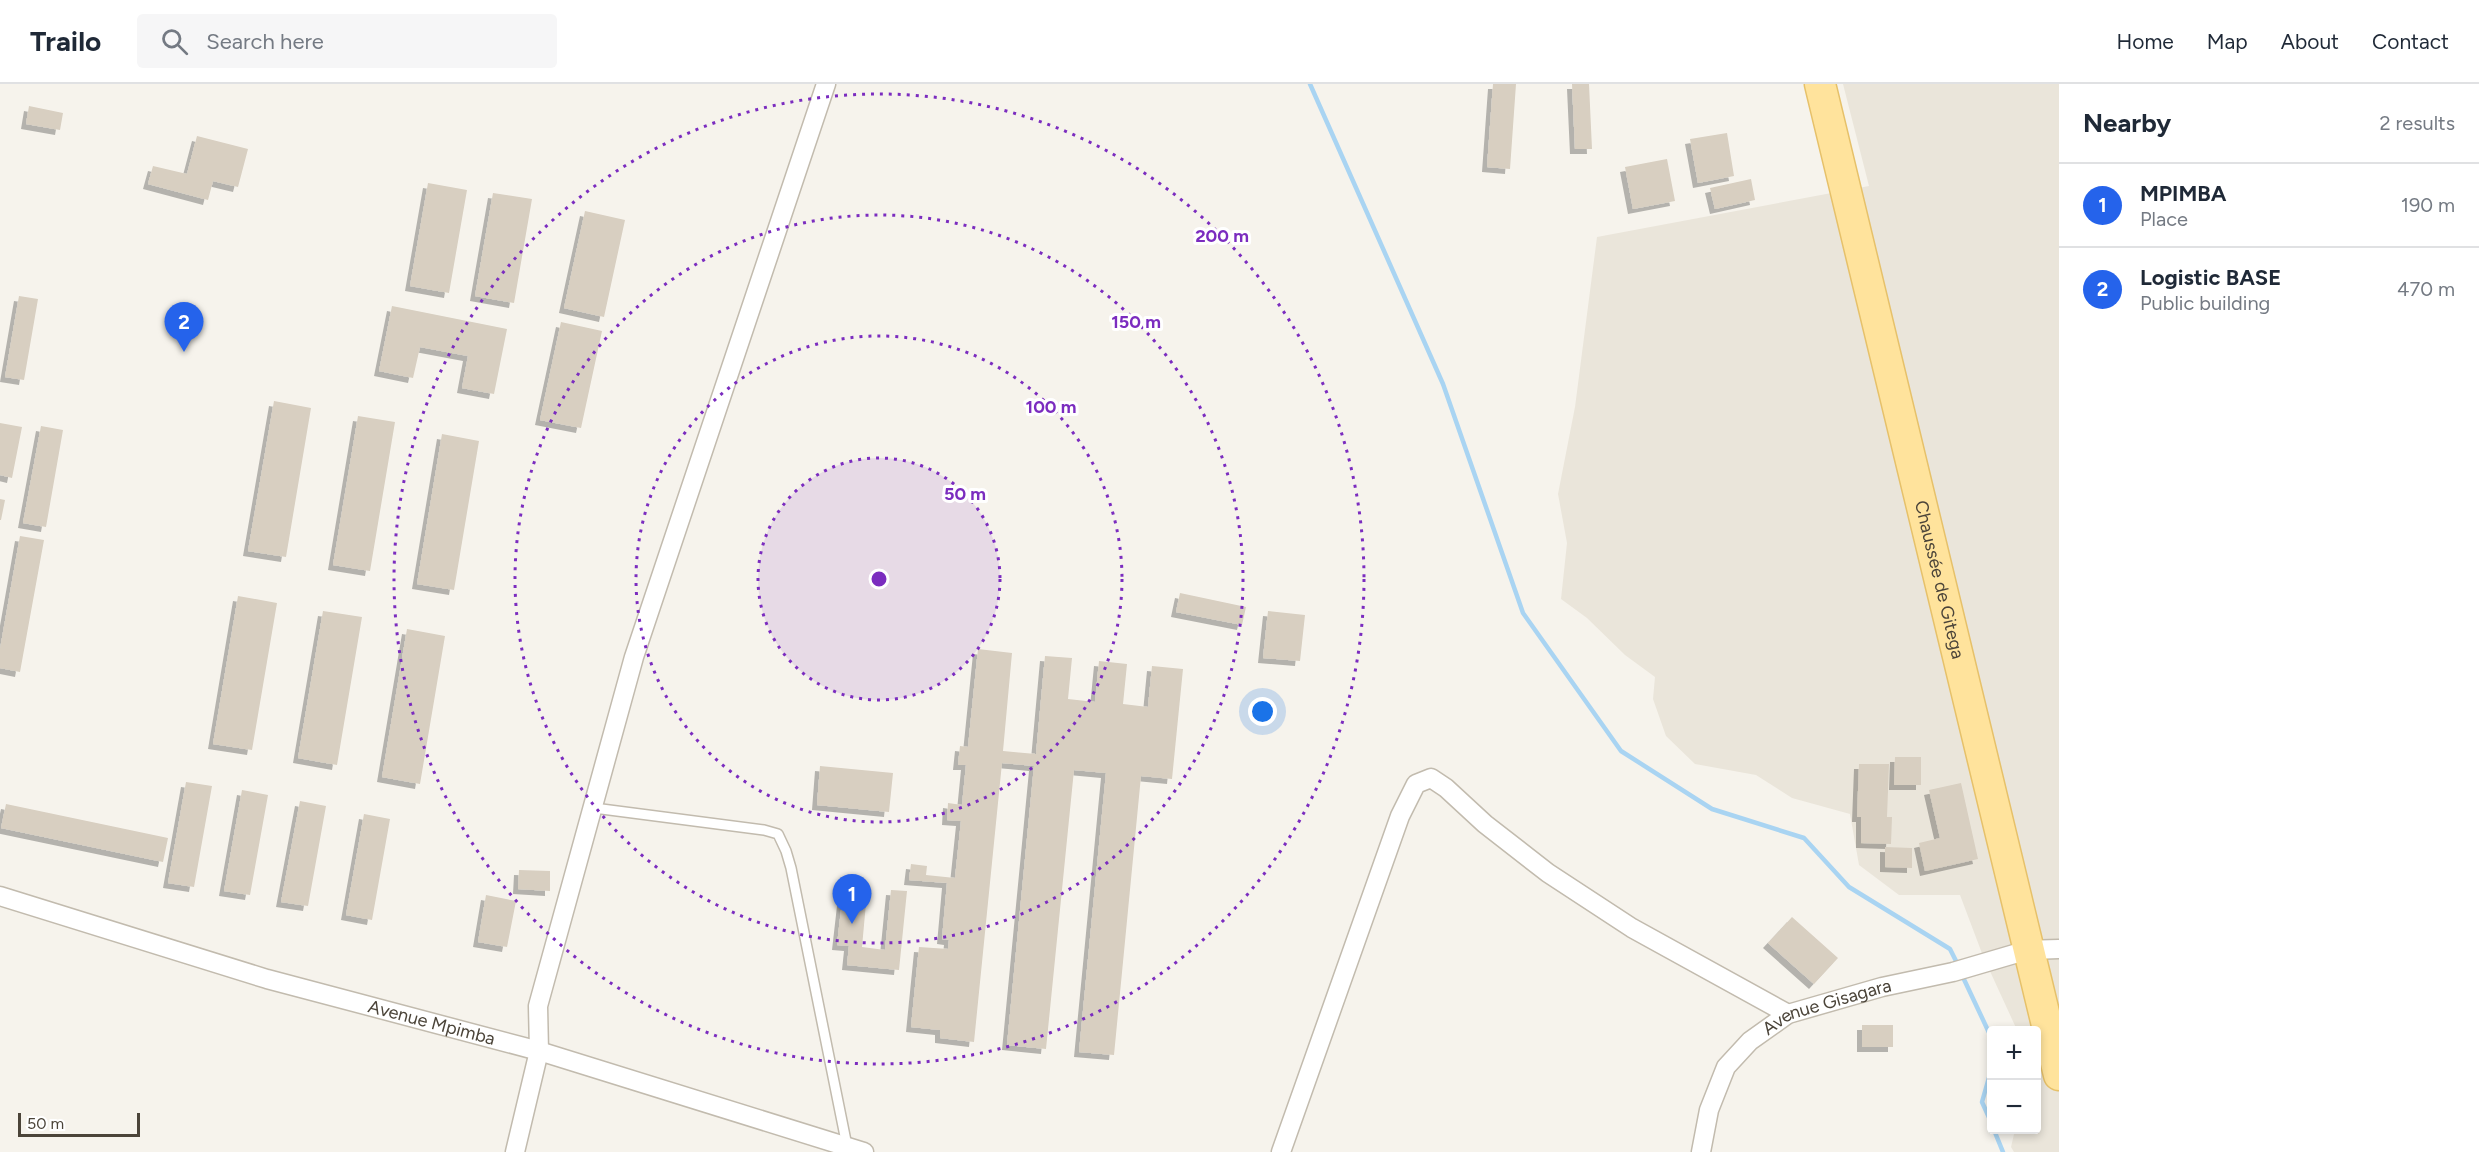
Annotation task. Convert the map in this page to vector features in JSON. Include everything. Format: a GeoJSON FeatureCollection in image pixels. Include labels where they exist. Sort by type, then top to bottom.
{"type":"FeatureCollection","features":[{"type":"Feature","properties":{"kind":"main road","name":"Chaussée de Gitega"},"geometry":{"type":"LineString","coordinates":[[1820,84],[2059,1075]]}},
{"type":"Feature","properties":{"kind":"street"},"geometry":{"type":"LineString","coordinates":[[515,1152],[539,1051],[538,1006],[634,657],[826,84]]}},
{"type":"Feature","properties":{"kind":"street"},"geometry":{"type":"LineString","coordinates":[[1281,1152],[1400,816],[1416,784],[1431,778],[1548,873],[1632,928],[1788,1014]]}},
{"type":"Feature","properties":{"kind":"street","name":"Avenue Mpimba"},"geometry":{"type":"LineString","coordinates":[[0,896],[267,979],[539,1051],[824,1146],[855,1149]]}},
{"type":"Feature","properties":{"kind":"street","name":"Avenue Gisagara"},"geometry":{"type":"LineString","coordinates":[[1701,1152],[1709,1110],[1726,1067],[1750,1041],[1788,1014],[1882,987],[1953,972],[2028,950],[2059,949]]}},
{"type":"Feature","properties":{"kind":"lane"},"geometry":{"type":"LineString","coordinates":[[594,808],[764,830],[778,834],[791,868],[855,1149]]}},
{"type":"Feature","properties":{"kind":"shaded area"},"geometry":{"type":"Polygon","coordinates":[[[1843,84],[2059,84],[2059,1152],[2014,1152],[2011,1147],[2014,1134],[2041,1134],[2041,1026],[2015,1026],[1983,956],[1960,895],[1899,895],[1859,865],[1850,814],[1792,798],[1756,775],[1695,764],[1666,736],[1653,699],[1655,677],[1625,655],[1587,618],[1561,599],[1567,543],[1558,494],[1575,407],[1597,237],[1869,186],[1843,84]]]}},
{"type":"Feature","properties":{"kind":"building"},"geometry":{"type":"Polygon","coordinates":[[[1493,84],[1516,84],[1510,169],[1487,167],[1493,84]]]}},
{"type":"Feature","properties":{"kind":"building"},"geometry":{"type":"Polygon","coordinates":[[[1572,84],[1589,84],[1592,149],[1575,149],[1572,84]]]}},
{"type":"Feature","properties":{"kind":"building"},"geometry":{"type":"Polygon","coordinates":[[[29,106],[63,113],[60,130],[26,124],[29,106]]]}},
{"type":"Feature","properties":{"kind":"building"},"geometry":{"type":"Polygon","coordinates":[[[1727,133],[1734,176],[1698,183],[1690,139],[1727,133]]]}},
{"type":"Feature","properties":{"kind":"building"},"geometry":{"type":"Polygon","coordinates":[[[197,136],[248,149],[238,187],[213,181],[208,200],[148,184],[153,166],[187,174],[197,136]]]}},
{"type":"Feature","properties":{"kind":"building"},"geometry":{"type":"Polygon","coordinates":[[[1667,159],[1675,201],[1633,209],[1625,167],[1667,159]]]}},
{"type":"Feature","properties":{"kind":"building"},"geometry":{"type":"Polygon","coordinates":[[[1751,179],[1755,200],[1715,209],[1710,188],[1751,179]]]}},
{"type":"Feature","properties":{"kind":"building"},"geometry":{"type":"Polygon","coordinates":[[[428,183],[467,190],[449,293],[410,286],[428,183]]]}},
{"type":"Feature","properties":{"kind":"building"},"geometry":{"type":"Polygon","coordinates":[[[493,193],[532,199],[514,303],[475,296],[493,193]]]}},
{"type":"Feature","properties":{"kind":"building"},"geometry":{"type":"Polygon","coordinates":[[[585,211],[625,220],[604,317],[564,308],[585,211]]]}},
{"type":"Feature","properties":{"kind":"building"},"geometry":{"type":"Polygon","coordinates":[[[19,296],[38,299],[24,380],[5,377],[19,296]]]}},
{"type":"Feature","properties":{"kind":"building"},"geometry":{"type":"Polygon","coordinates":[[[392,306],[507,329],[494,394],[462,388],[468,356],[420,347],[413,378],[379,371],[392,306]]]}},
{"type":"Feature","properties":{"kind":"building"},"geometry":{"type":"Polygon","coordinates":[[[561,322],[602,331],[581,428],[540,420],[561,322]]]}},
{"type":"Feature","properties":{"kind":"building"},"geometry":{"type":"Polygon","coordinates":[[[274,401],[311,408],[286,557],[248,551],[274,401]]]}},
{"type":"Feature","properties":{"kind":"building"},"geometry":{"type":"Polygon","coordinates":[[[358,416],[395,422],[370,571],[333,565],[358,416]]]}},
{"type":"Feature","properties":{"kind":"building"},"geometry":{"type":"Polygon","coordinates":[[[0,423],[22,427],[12,478],[0,475],[0,423]]]}},
{"type":"Feature","properties":{"kind":"building"},"geometry":{"type":"Polygon","coordinates":[[[41,426],[63,430],[46,527],[23,523],[41,426]]]}},
{"type":"Feature","properties":{"kind":"building"},"geometry":{"type":"Polygon","coordinates":[[[442,434],[479,441],[454,590],[417,584],[442,434]]]}},
{"type":"Feature","properties":{"kind":"building"},"geometry":{"type":"Polygon","coordinates":[[[0,499],[5,500],[1,520],[0,520],[0,499]]]}},
{"type":"Feature","properties":{"kind":"building"},"geometry":{"type":"Polygon","coordinates":[[[20,536],[44,540],[20,672],[0,668],[0,649],[20,536]]]}},
{"type":"Feature","properties":{"kind":"building"},"geometry":{"type":"Polygon","coordinates":[[[1180,593],[1246,607],[1242,625],[1176,612],[1180,593]]]}},
{"type":"Feature","properties":{"kind":"building"},"geometry":{"type":"Polygon","coordinates":[[[238,596],[277,603],[252,750],[213,744],[238,596]]]}},
{"type":"Feature","properties":{"kind":"building"},"geometry":{"type":"Polygon","coordinates":[[[323,611],[362,617],[337,765],[298,758],[323,611]]]}},
{"type":"Feature","properties":{"kind":"building"},"geometry":{"type":"Polygon","coordinates":[[[1268,611],[1305,615],[1300,661],[1263,658],[1268,611]]]}},
{"type":"Feature","properties":{"kind":"building"},"geometry":{"type":"Polygon","coordinates":[[[407,629],[445,636],[420,784],[382,777],[407,629]]]}},
{"type":"Feature","properties":{"kind":"building"},"geometry":{"type":"Polygon","coordinates":[[[978,649],[1012,653],[1003,751],[1036,754],[1045,656],[1072,658],[1068,699],[1095,702],[1099,661],[1127,664],[1123,704],[1148,707],[1152,666],[1183,669],[1172,779],[1141,776],[1114,1055],[1079,1052],[1106,773],[1074,770],[1046,1049],[1007,1045],[1034,766],[1002,763],[974,1042],[940,1038],[940,1030],[911,1027],[919,947],[948,949],[949,940],[942,939],[947,883],[909,880],[911,864],[927,866],[926,875],[955,878],[961,821],[947,820],[948,803],[962,805],[966,765],[958,765],[960,746],[968,747],[978,649]]]}},
{"type":"Feature","properties":{"kind":"building"},"geometry":{"type":"Polygon","coordinates":[[[1895,757],[1921,757],[1921,785],[1894,785],[1895,757]]]}},
{"type":"Feature","properties":{"kind":"building"},"geometry":{"type":"Polygon","coordinates":[[[1859,764],[1889,764],[1887,817],[1892,817],[1891,844],[1861,843],[1861,817],[1857,817],[1859,764]]]}},
{"type":"Feature","properties":{"kind":"building"},"geometry":{"type":"Polygon","coordinates":[[[820,766],[893,773],[889,812],[817,805],[820,766]]]}},
{"type":"Feature","properties":{"kind":"building"},"geometry":{"type":"Polygon","coordinates":[[[186,782],[212,786],[194,887],[168,883],[186,782]]]}},
{"type":"Feature","properties":{"kind":"building"},"geometry":{"type":"Polygon","coordinates":[[[1961,783],[1978,859],[1925,871],[1919,843],[1940,838],[1929,790],[1961,783]]]}},
{"type":"Feature","properties":{"kind":"building"},"geometry":{"type":"Polygon","coordinates":[[[242,790],[268,795],[250,895],[224,891],[242,790]]]}},
{"type":"Feature","properties":{"kind":"building"},"geometry":{"type":"Polygon","coordinates":[[[300,801],[326,806],[308,906],[281,902],[300,801]]]}},
{"type":"Feature","properties":{"kind":"building"},"geometry":{"type":"Polygon","coordinates":[[[6,804],[168,838],[163,862],[1,828],[6,804]]]}},
{"type":"Feature","properties":{"kind":"building"},"geometry":{"type":"Polygon","coordinates":[[[364,814],[390,819],[372,920],[346,915],[364,814]]]}},
{"type":"Feature","properties":{"kind":"building"},"geometry":{"type":"Polygon","coordinates":[[[1885,847],[1912,848],[1912,868],[1885,867],[1885,847]]]}},
{"type":"Feature","properties":{"kind":"building"},"geometry":{"type":"Polygon","coordinates":[[[519,870],[550,871],[550,891],[518,889],[519,870]]]}},
{"type":"Feature","properties":{"kind":"building"},"geometry":{"type":"Polygon","coordinates":[[[891,890],[907,891],[899,970],[847,965],[849,946],[837,945],[842,901],[866,903],[862,947],[885,950],[891,890]]]}},
{"type":"Feature","properties":{"kind":"building"},"geometry":{"type":"Polygon","coordinates":[[[486,895],[516,901],[507,947],[478,942],[486,895]]]}},
{"type":"Feature","properties":{"kind":"building"},"geometry":{"type":"Polygon","coordinates":[[[1792,917],[1838,958],[1814,984],[1768,943],[1792,917]]]}},
{"type":"Feature","properties":{"kind":"building"},"geometry":{"type":"Polygon","coordinates":[[[1862,1025],[1893,1025],[1893,1047],[1862,1047],[1862,1025]]]}},
{"type":"Feature","properties":{"kind":"waterway"},"geometry":{"type":"LineString","coordinates":[[1310,84],[1443,384],[1523,613],[1621,751],[1712,809],[1804,838],[1849,887],[1950,949],[1958,965]]}},
{"type":"Feature","properties":{"kind":"waterway"},"geometry":{"type":"LineString","coordinates":[[1961,973],[1987,1028]]}},
{"type":"Feature","properties":{"kind":"waterway"},"geometry":{"type":"LineString","coordinates":[[1987,1084],[1982,1102],[1987,1113]]}},
{"type":"Feature","properties":{"kind":"waterway"},"geometry":{"type":"LineString","coordinates":[[1996,1134],[2003,1152]]}},
{"type":"Feature","properties":{"kind":"place","name":"Logistic BASE"},"geometry":{"type":"Point","coordinates":[184,352]}},
{"type":"Feature","properties":{"kind":"place","name":"MPIMBA"},"geometry":{"type":"Point","coordinates":[852,924]}}]}
